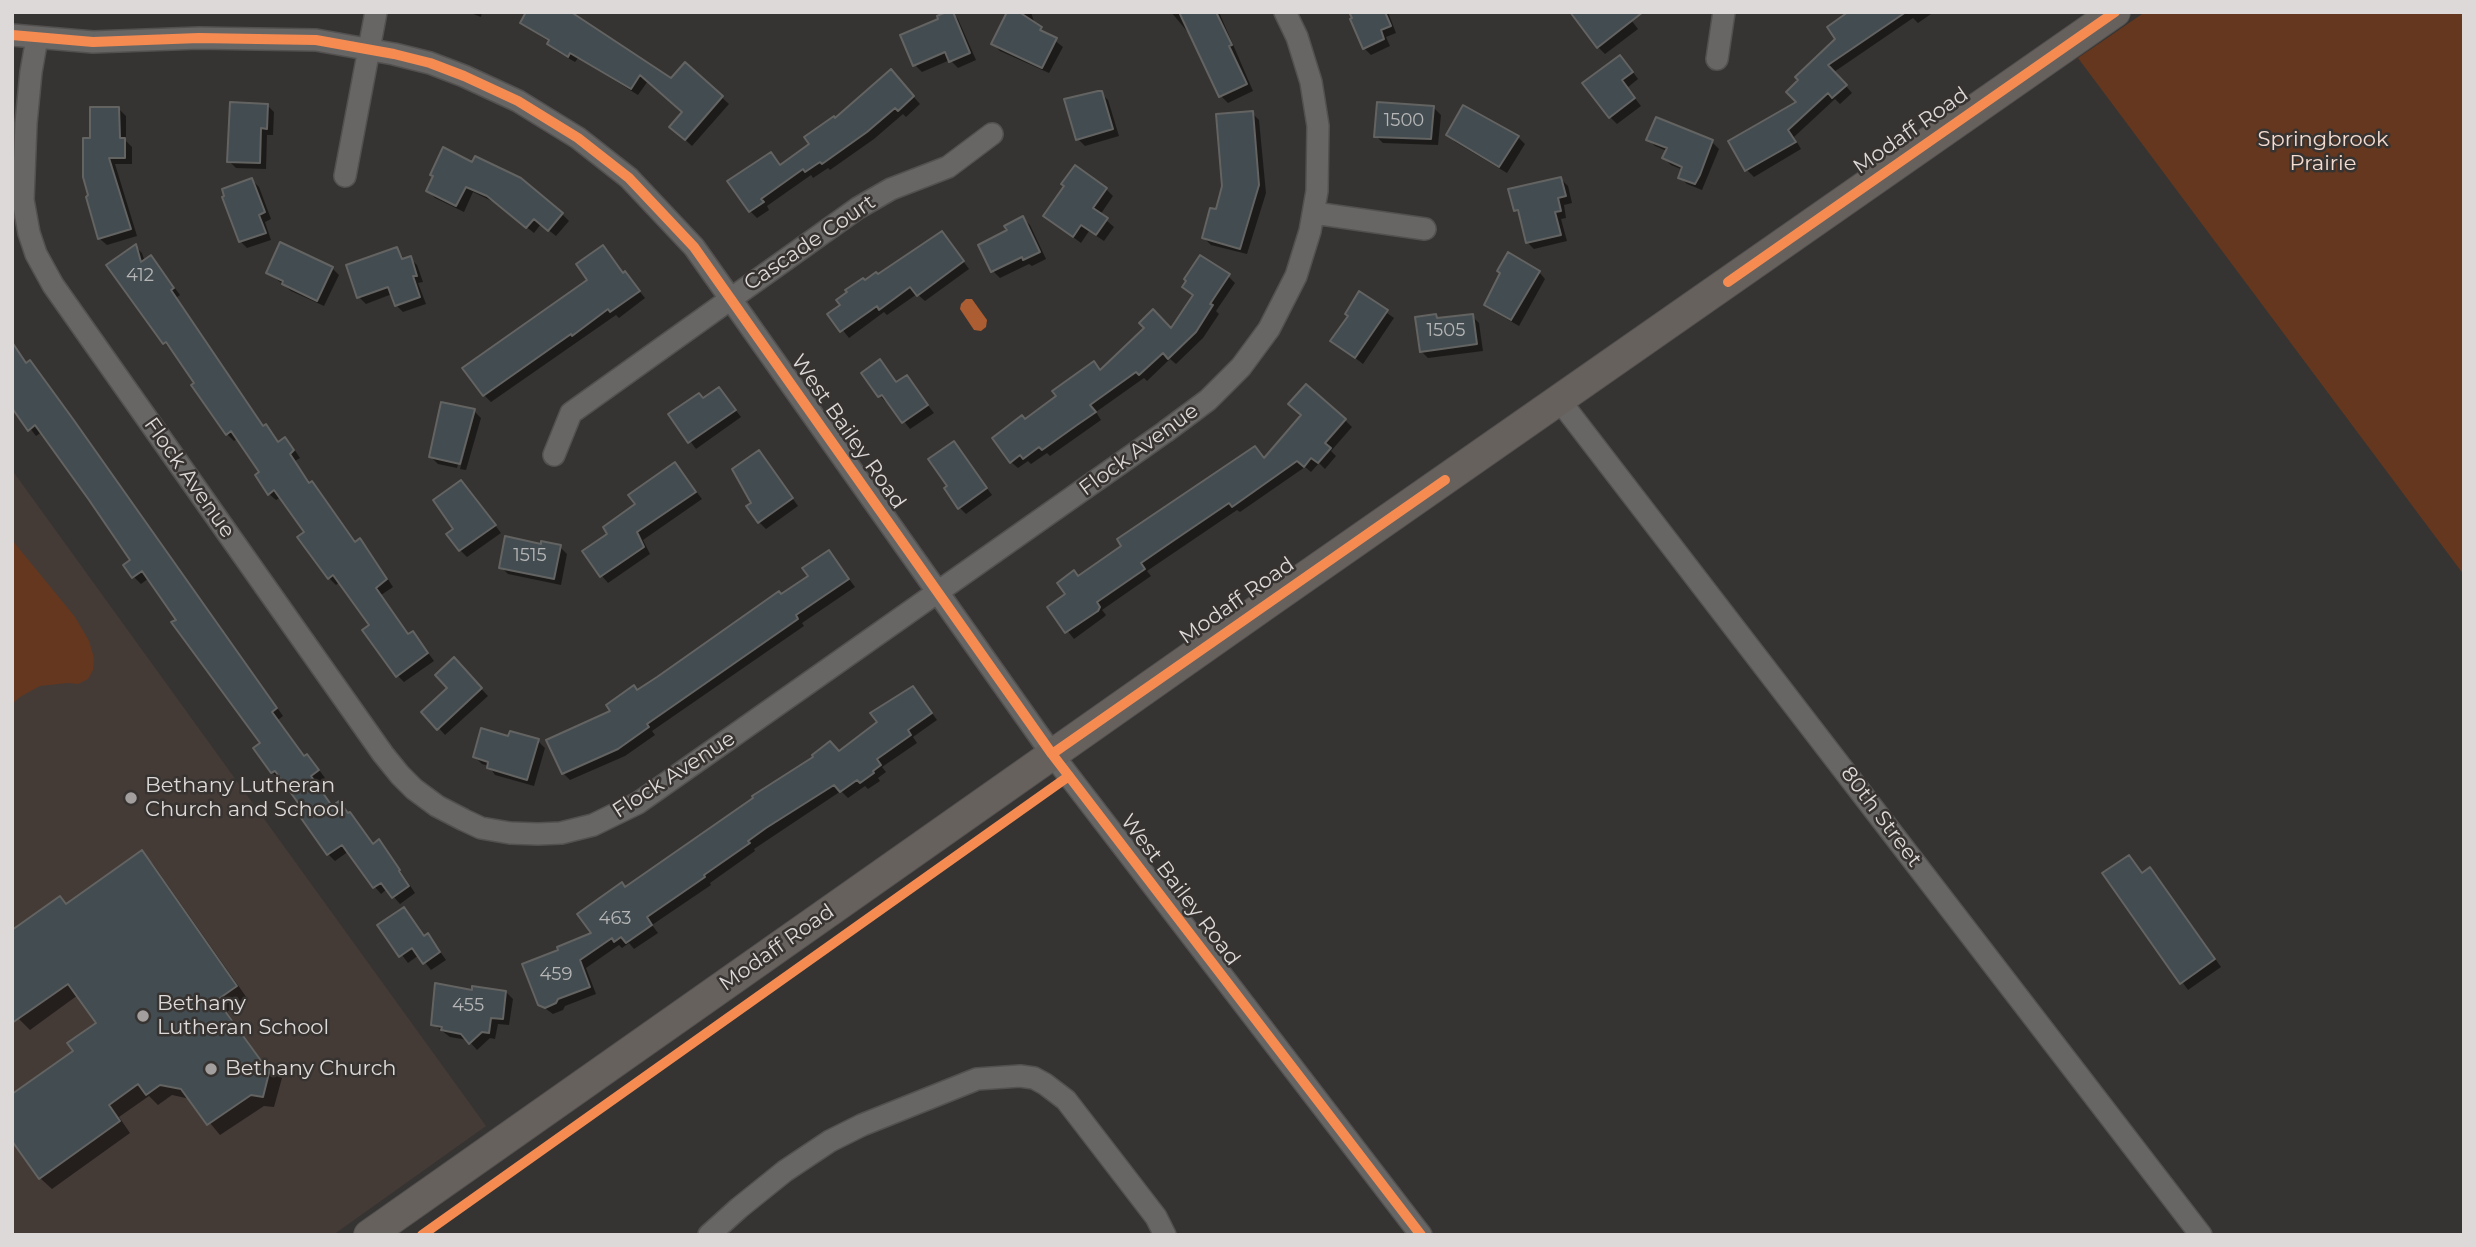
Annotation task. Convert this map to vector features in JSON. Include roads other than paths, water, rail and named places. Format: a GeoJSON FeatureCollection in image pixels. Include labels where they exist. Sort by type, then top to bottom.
{"type":"FeatureCollection","features":[{"type":"Feature","properties":{"kind":"street"},"geometry":{"type":"LineString","coordinates":[[345,176],[376,12]]}},
{"type":"Feature","properties":{"kind":"street","name":"Flock Avenue"},"geometry":{"type":"LineString","coordinates":[[37,38],[26,123],[23,200],[29,233],[43,269],[383,754],[414,789],[437,806],[481,828],[510,833],[561,833],[593,825],[638,803],[1165,432],[1208,400],[1241,367],[1269,329],[1296,276],[1314,213],[1319,160],[1318,126],[1311,82],[1297,37],[1285,12]]}},
{"type":"Feature","properties":{"kind":"street"},"geometry":{"type":"LineString","coordinates":[[1717,60],[1724,12]]}},
{"type":"Feature","properties":{"kind":"street","name":"Modaff Road"},"geometry":{"type":"LineString","coordinates":[[369,1235],[1052,754],[2115,12]]}},
{"type":"Feature","properties":{"kind":"street","name":"West Bailey Road"},"geometry":{"type":"LineString","coordinates":[[12,35],[93,42],[257,37],[317,40],[369,48],[430,63],[490,87],[578,138],[629,178],[694,247],[1052,754],[1421,1235]]}},
{"type":"Feature","properties":{"kind":"street","name":"Cascade Court"},"geometry":{"type":"LineString","coordinates":[[554,456],[571,412],[874,198],[948,167],[992,134]]}},
{"type":"Feature","properties":{"kind":"street"},"geometry":{"type":"LineString","coordinates":[[1314,213],[1425,229]]}},
{"type":"Feature","properties":{"kind":"street","name":"80th Street"},"geometry":{"type":"LineString","coordinates":[[1560,401],[1723,609],[2201,1235]]}},
{"type":"Feature","properties":{"kind":"street"},"geometry":{"type":"LineString","coordinates":[[709,1235],[785,1171],[830,1141],[862,1125],[977,1079],[1020,1076],[1034,1078],[1066,1100],[1156,1217],[1165,1235]]}},
{"type":"Feature","properties":{"kind":"place","name":"Bethany Lutheran Church and School"},"geometry":{"type":"Point","coordinates":[131,798]}},
{"type":"Feature","properties":{"kind":"place","name":"Bethany Lutheran School"},"geometry":{"type":"Point","coordinates":[143,1016]}},
{"type":"Feature","properties":{"kind":"place","name":"Bethany Church"},"geometry":{"type":"Point","coordinates":[211,1069]}},
{"type":"Feature","properties":{"kind":"park label","name":"Springbrook Prairie"},"geometry":{"type":"Point","coordinates":[2323,152]}}]}
